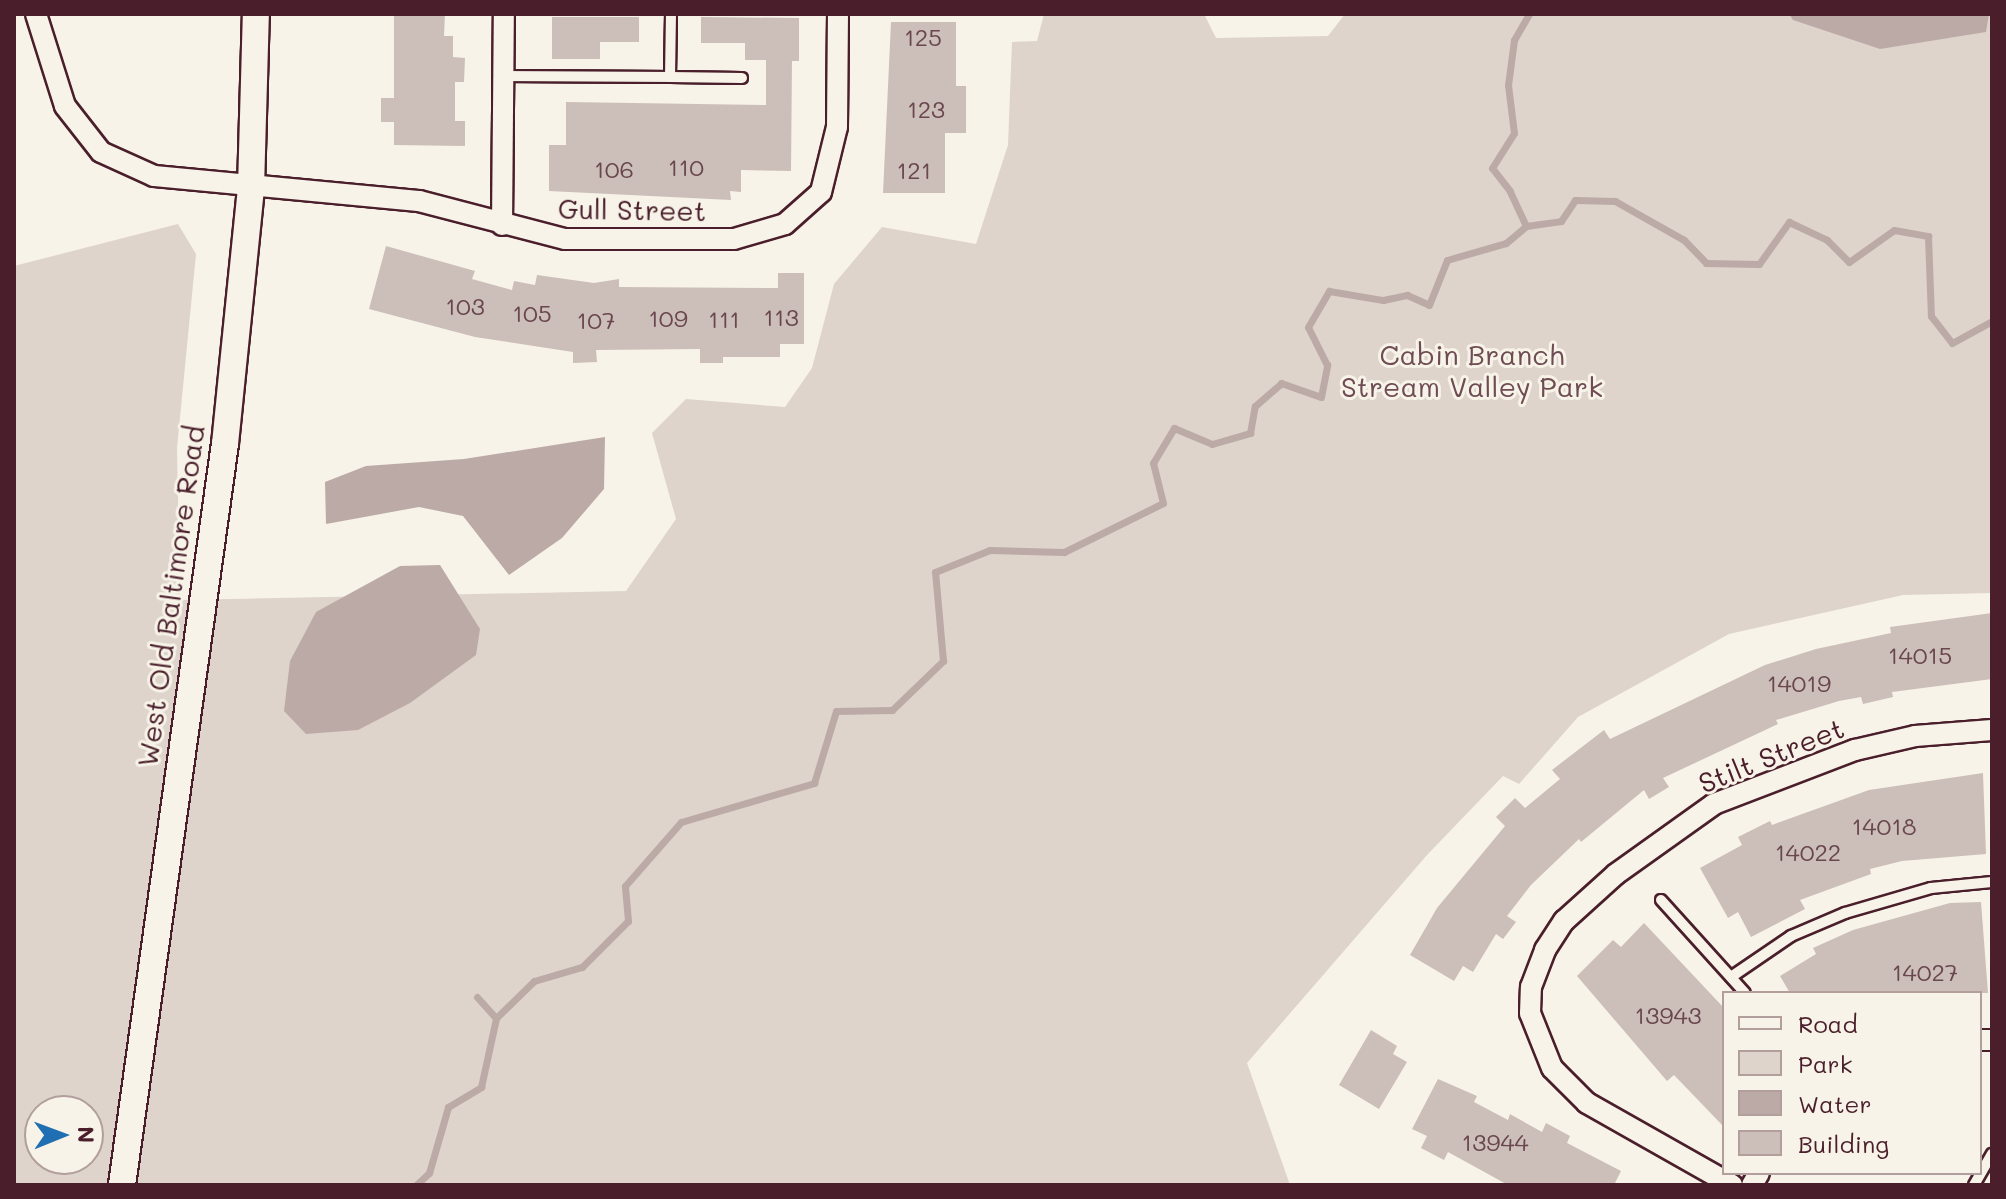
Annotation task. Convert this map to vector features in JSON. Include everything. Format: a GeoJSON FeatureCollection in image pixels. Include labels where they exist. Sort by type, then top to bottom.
{"type":"FeatureCollection","features":[{"type":"Feature","properties":{"kind":"street","name":"Gull Street"},"geometry":{"type":"LineString","coordinates":[[36,14],[65,106],[101,152],[154,176],[251,188],[419,201],[565,239],[734,239],[785,224],[821,192],[834,151],[838,14]]}},
{"type":"Feature","properties":{"kind":"street","name":"West Old Baltimore Road"},"geometry":{"type":"LineString","coordinates":[[122,1185],[225,444],[251,188],[256,14]]}},
{"type":"Feature","properties":{"kind":"street"},"geometry":{"type":"LineString","coordinates":[[502,225],[504,14]]}},
{"type":"Feature","properties":{"kind":"street","name":"Stilt Street"},"geometry":{"type":"LineString","coordinates":[[1732,1185],[1587,1103],[1552,1068],[1530,1013],[1537,967],[1564,921],[1666,834],[1714,804],[1855,750],[1915,736],[1992,730]]}},
{"type":"Feature","properties":{"kind":"lane"},"geometry":{"type":"LineString","coordinates":[[670,77],[671,14]]}},
{"type":"Feature","properties":{"kind":"lane"},"geometry":{"type":"LineString","coordinates":[[504,76],[742,78]]}},
{"type":"Feature","properties":{"kind":"lane"},"geometry":{"type":"LineString","coordinates":[[1731,977],[1791,936],[1845,913],[1931,888],[1992,882]]}},
{"type":"Feature","properties":{"kind":"lane"},"geometry":{"type":"LineString","coordinates":[[1661,900],[1743,991]]}},
{"type":"Feature","properties":{"kind":"green space","name":"Cabin Branch Stream Valley Park"},"geometry":{"type":"Polygon","coordinates":[[[1044,14],[1204,14],[1216,38],[1328,36],[1345,14],[1992,14],[1992,593],[1903,595],[1729,634],[1578,717],[1519,784],[1503,776],[1427,855],[1247,1063],[1290,1185],[14,1185],[14,266],[178,224],[196,254],[177,448],[180,600],[626,591],[676,519],[652,433],[686,399],[785,407],[812,368],[834,284],[882,227],[976,244],[1008,145],[1012,42],[1037,41],[1044,14]]]}},
{"type":"Feature","properties":{"kind":"water"},"geometry":{"type":"Polygon","coordinates":[[[1789,14],[1989,14],[1986,32],[1880,49],[1793,20],[1789,14]]]}},
{"type":"Feature","properties":{"kind":"water"},"geometry":{"type":"Polygon","coordinates":[[[605,437],[604,489],[562,538],[509,575],[463,516],[419,507],[326,524],[325,482],[366,466],[464,459],[605,437]]]}},
{"type":"Feature","properties":{"kind":"water"},"geometry":{"type":"Polygon","coordinates":[[[440,565],[480,629],[476,655],[410,703],[358,730],[306,734],[284,711],[290,661],[316,612],[400,566],[440,565]]]}},
{"type":"Feature","properties":{"kind":"building"},"geometry":{"type":"Polygon","coordinates":[[[394,14],[445,14],[444,36],[453,36],[453,57],[465,58],[464,82],[455,82],[455,121],[465,121],[465,146],[394,145],[394,122],[381,122],[381,98],[394,98],[394,14]]]}},
{"type":"Feature","properties":{"kind":"building"},"geometry":{"type":"Polygon","coordinates":[[[552,17],[639,17],[639,42],[600,42],[600,59],[552,59],[552,17]]]}},
{"type":"Feature","properties":{"kind":"building"},"geometry":{"type":"Polygon","coordinates":[[[701,17],[799,18],[799,61],[792,61],[791,171],[741,170],[741,192],[730,191],[731,200],[549,191],[549,145],[566,145],[566,102],[766,105],[766,60],[745,60],[745,43],[701,43],[701,17]]]}},
{"type":"Feature","properties":{"kind":"building"},"geometry":{"type":"Polygon","coordinates":[[[891,22],[956,22],[956,86],[966,86],[966,133],[945,133],[945,193],[883,193],[891,22]]]}},
{"type":"Feature","properties":{"kind":"building"},"geometry":{"type":"Polygon","coordinates":[[[386,246],[475,271],[472,279],[512,290],[514,281],[535,285],[537,275],[594,283],[619,279],[619,287],[778,288],[778,273],[804,273],[804,344],[780,344],[780,357],[723,357],[723,363],[700,363],[700,349],[596,350],[597,362],[573,363],[573,352],[475,337],[369,309],[386,246]]]}},
{"type":"Feature","properties":{"kind":"building"},"geometry":{"type":"Polygon","coordinates":[[[1992,613],[1992,679],[1892,692],[1893,697],[1863,704],[1861,697],[1839,701],[1776,720],[1778,724],[1663,778],[1669,787],[1649,799],[1644,790],[1581,842],[1579,839],[1531,885],[1507,916],[1516,922],[1503,939],[1496,934],[1473,972],[1463,966],[1454,981],[1410,955],[1437,908],[1505,826],[1496,817],[1515,798],[1525,808],[1560,779],[1552,770],[1604,730],[1610,739],[1765,665],[1816,649],[1891,633],[1890,627],[1992,613]]]}},
{"type":"Feature","properties":{"kind":"building"},"geometry":{"type":"Polygon","coordinates":[[[1983,773],[1986,854],[1902,861],[1870,869],[1871,874],[1800,900],[1805,909],[1751,937],[1738,912],[1728,918],[1700,868],[1742,845],[1738,837],[1770,821],[1772,825],[1869,790],[1983,773]]]}},
{"type":"Feature","properties":{"kind":"building"},"geometry":{"type":"Polygon","coordinates":[[[1981,902],[1988,993],[1789,991],[1780,976],[1816,954],[1813,948],[1853,930],[1950,903],[1981,902]]]}},
{"type":"Feature","properties":{"kind":"building"},"geometry":{"type":"Polygon","coordinates":[[[1644,923],[1722,1006],[1722,1125],[1674,1075],[1667,1081],[1577,976],[1613,940],[1621,947],[1644,923]]]}},
{"type":"Feature","properties":{"kind":"building"},"geometry":{"type":"Polygon","coordinates":[[[1371,1030],[1397,1046],[1393,1054],[1407,1062],[1379,1109],[1339,1085],[1371,1030]]]}},
{"type":"Feature","properties":{"kind":"building"},"geometry":{"type":"Polygon","coordinates":[[[1438,1079],[1477,1096],[1474,1102],[1508,1120],[1510,1114],[1542,1132],[1546,1123],[1570,1136],[1567,1143],[1621,1171],[1614,1185],[1508,1185],[1448,1152],[1444,1160],[1421,1148],[1427,1136],[1412,1129],[1438,1079]]]}},
{"type":"Feature","properties":{"kind":"waterway"},"geometry":{"type":"LineString","coordinates":[[416,1185],[429,1173],[448,1107],[481,1087],[496,1018],[534,981],[582,967],[628,921],[625,886],[681,822],[814,783],[836,711],[892,710],[943,661],[935,572],[990,550],[1064,552],[1163,503],[1153,463],[1174,428],[1212,444],[1250,433],[1255,406],[1281,383],[1321,397],[1327,365],[1308,327],[1329,291],[1383,300],[1407,295],[1429,305],[1447,260],[1506,243],[1526,226],[1510,191],[1492,168],[1514,133],[1508,85],[1514,40],[1529,14]]}},
{"type":"Feature","properties":{"kind":"waterway"},"geometry":{"type":"LineString","coordinates":[[1526,226],[1561,221],[1575,200],[1615,201],[1684,240],[1706,263],[1759,264],[1789,222],[1827,240],[1849,262],[1894,230],[1928,236],[1931,316],[1952,343],[1992,321]]}},
{"type":"Feature","properties":{"kind":"waterway"},"geometry":{"type":"LineString","coordinates":[[477,997],[496,1018]]}}]}
